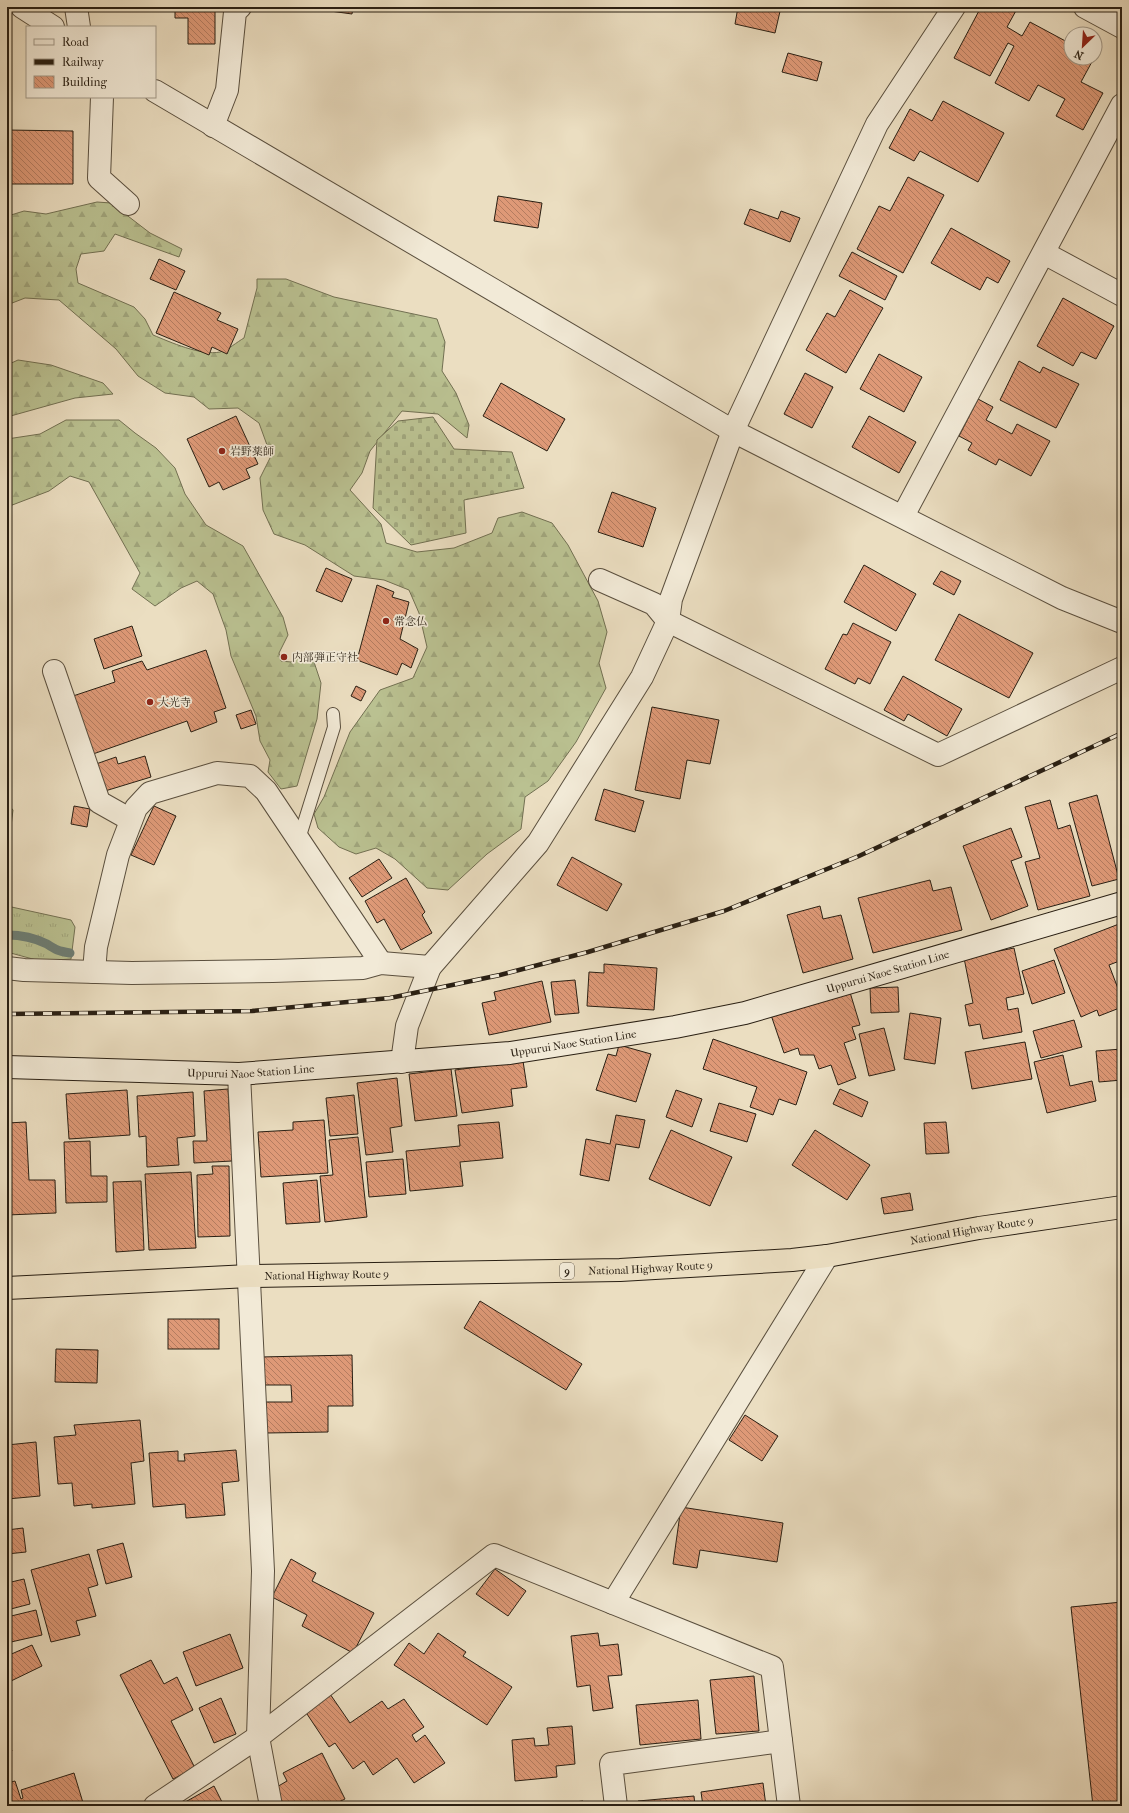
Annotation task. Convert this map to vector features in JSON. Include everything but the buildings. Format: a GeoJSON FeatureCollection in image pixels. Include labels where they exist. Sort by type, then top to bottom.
{"type":"FeatureCollection","features":[{"type":"Feature","properties":{"kind":"highway","name":"National Highway Route 9"},"geometry":{"type":"LineString","coordinates":[[7,1288],[249,1276],[620,1270],[792,1260],[827,1256],[979,1228],[1122,1208]]}},
{"type":"Feature","properties":{"kind":"street"},"geometry":{"type":"LineString","coordinates":[[22,7],[51,26]]}},
{"type":"Feature","properties":{"kind":"street"},"geometry":{"type":"LineString","coordinates":[[76,7],[79,26]]}},
{"type":"Feature","properties":{"kind":"street"},"geometry":{"type":"LineString","coordinates":[[213,126],[227,90],[235,12],[240,7]]}},
{"type":"Feature","properties":{"kind":"street"},"geometry":{"type":"LineString","coordinates":[[402,1062],[407,1026],[430,967],[538,843],[642,677],[668,621],[671,599],[733,431],[877,124],[954,7]]}},
{"type":"Feature","properties":{"kind":"street"},"geometry":{"type":"LineString","coordinates":[[1085,7],[1122,27]]}},
{"type":"Feature","properties":{"kind":"street"},"geometry":{"type":"LineString","coordinates":[[156,92],[733,431],[1062,598],[1122,622]]}},
{"type":"Feature","properties":{"kind":"street"},"geometry":{"type":"LineString","coordinates":[[102,98],[99,178],[128,204]]}},
{"type":"Feature","properties":{"kind":"street"},"geometry":{"type":"LineString","coordinates":[[903,516],[1122,105]]}},
{"type":"Feature","properties":{"kind":"street"},"geometry":{"type":"LineString","coordinates":[[1044,253],[1122,295]]}},
{"type":"Feature","properties":{"kind":"street"},"geometry":{"type":"LineString","coordinates":[[600,580],[654,604],[668,621],[938,755],[1122,668]]}},
{"type":"Feature","properties":{"kind":"street"},"geometry":{"type":"LineString","coordinates":[[54,671],[99,802],[131,820]]}},
{"type":"Feature","properties":{"kind":"street"},"geometry":{"type":"LineString","coordinates":[[94,972],[96,947],[118,855],[136,808],[150,793],[217,773],[250,776],[266,791],[381,963]]}},
{"type":"Feature","properties":{"kind":"street","name":"Uppurui Naoe Station Line"},"geometry":{"type":"LineString","coordinates":[[7,1067],[239,1074],[510,1053],[674,1027],[745,1013],[1122,903]]}},
{"type":"Feature","properties":{"kind":"street"},"geometry":{"type":"LineString","coordinates":[[13,969],[94,972],[273,972],[363,968],[381,963],[430,967]]}},
{"type":"Feature","properties":{"kind":"street"},"geometry":{"type":"LineString","coordinates":[[239,1074],[263,1571],[258,1737],[270,1806]]}},
{"type":"Feature","properties":{"kind":"street"},"geometry":{"type":"LineString","coordinates":[[614,1603],[827,1256]]}},
{"type":"Feature","properties":{"kind":"street"},"geometry":{"type":"LineString","coordinates":[[155,1806],[258,1737],[494,1555],[772,1667],[789,1806]]}},
{"type":"Feature","properties":{"kind":"street"},"geometry":{"type":"LineString","coordinates":[[616,1806],[611,1764],[781,1741]]}},
{"type":"Feature","properties":{"kind":"lane"},"geometry":{"type":"LineString","coordinates":[[299,839],[334,727],[333,714]]}},
{"type":"Feature","properties":{"kind":"green space"},"geometry":{"type":"Polygon","coordinates":[[[97,202],[111,203],[150,233],[182,249],[179,257],[115,234],[104,251],[81,254],[76,269],[78,283],[134,307],[145,319],[153,335],[177,345],[212,353],[223,351],[244,338],[257,288],[257,279],[286,279],[334,297],[437,319],[445,342],[442,371],[456,393],[469,425],[467,438],[438,414],[402,411],[370,451],[362,473],[350,490],[381,524],[386,543],[417,552],[454,548],[492,533],[498,518],[522,512],[552,523],[568,545],[598,601],[607,632],[599,663],[606,688],[576,742],[548,781],[525,797],[521,829],[487,854],[448,890],[427,888],[395,859],[376,848],[356,854],[339,847],[318,828],[314,814],[324,797],[350,732],[380,690],[413,678],[427,647],[419,613],[409,590],[384,580],[354,576],[305,545],[274,534],[263,510],[260,478],[271,456],[259,423],[238,408],[209,409],[194,397],[165,393],[138,376],[116,349],[59,300],[25,298],[7,305],[7,214],[11,215],[24,211],[46,214],[97,202]]]}},
{"type":"Feature","properties":{"kind":"green space"},"geometry":{"type":"Polygon","coordinates":[[[18,360],[51,365],[103,383],[113,394],[75,398],[7,417],[7,365],[18,360]]]}},
{"type":"Feature","properties":{"kind":"green space"},"geometry":{"type":"Polygon","coordinates":[[[433,417],[454,449],[512,452],[524,488],[464,500],[466,533],[411,545],[373,508],[377,440],[398,421],[433,417]]]}},
{"type":"Feature","properties":{"kind":"green space"},"geometry":{"type":"Polygon","coordinates":[[[66,420],[119,420],[156,448],[175,468],[185,494],[206,525],[243,546],[283,617],[288,635],[279,653],[281,661],[291,662],[298,655],[312,656],[321,683],[317,719],[297,786],[281,789],[268,772],[270,760],[260,741],[256,716],[231,656],[226,630],[213,594],[197,581],[181,588],[155,606],[132,589],[140,573],[89,482],[70,476],[49,491],[7,507],[7,439],[40,434],[66,420]]]}},
{"type":"Feature","properties":{"kind":"green space"},"geometry":{"type":"Polygon","coordinates":[[[7,803],[13,810],[7,859],[7,803]]]}},
{"type":"Feature","properties":{"kind":"green space"},"geometry":{"type":"Polygon","coordinates":[[[7,906],[71,920],[75,927],[71,959],[40,961],[7,952],[7,906]]]}},
{"type":"Feature","properties":{"kind":"waterway"},"geometry":{"type":"LineString","coordinates":[[7,935],[22,936],[42,942],[57,950],[70,953]]}},
{"type":"Feature","properties":{"kind":"railway"},"geometry":{"type":"LineString","coordinates":[[7,1014],[252,1011],[390,998],[500,975],[588,952],[724,911],[859,856],[1122,733]]}},
{"type":"Feature","properties":{"kind":"place","name":"岩野薬師"},"geometry":{"type":"Point","coordinates":[222,451]}},
{"type":"Feature","properties":{"kind":"place","name":"常念仏"},"geometry":{"type":"Point","coordinates":[386,621]}},
{"type":"Feature","properties":{"kind":"place","name":"内部弾正守社"},"geometry":{"type":"Point","coordinates":[284,657]}},
{"type":"Feature","properties":{"kind":"place","name":"大光寺"},"geometry":{"type":"Point","coordinates":[150,702]}}]}
